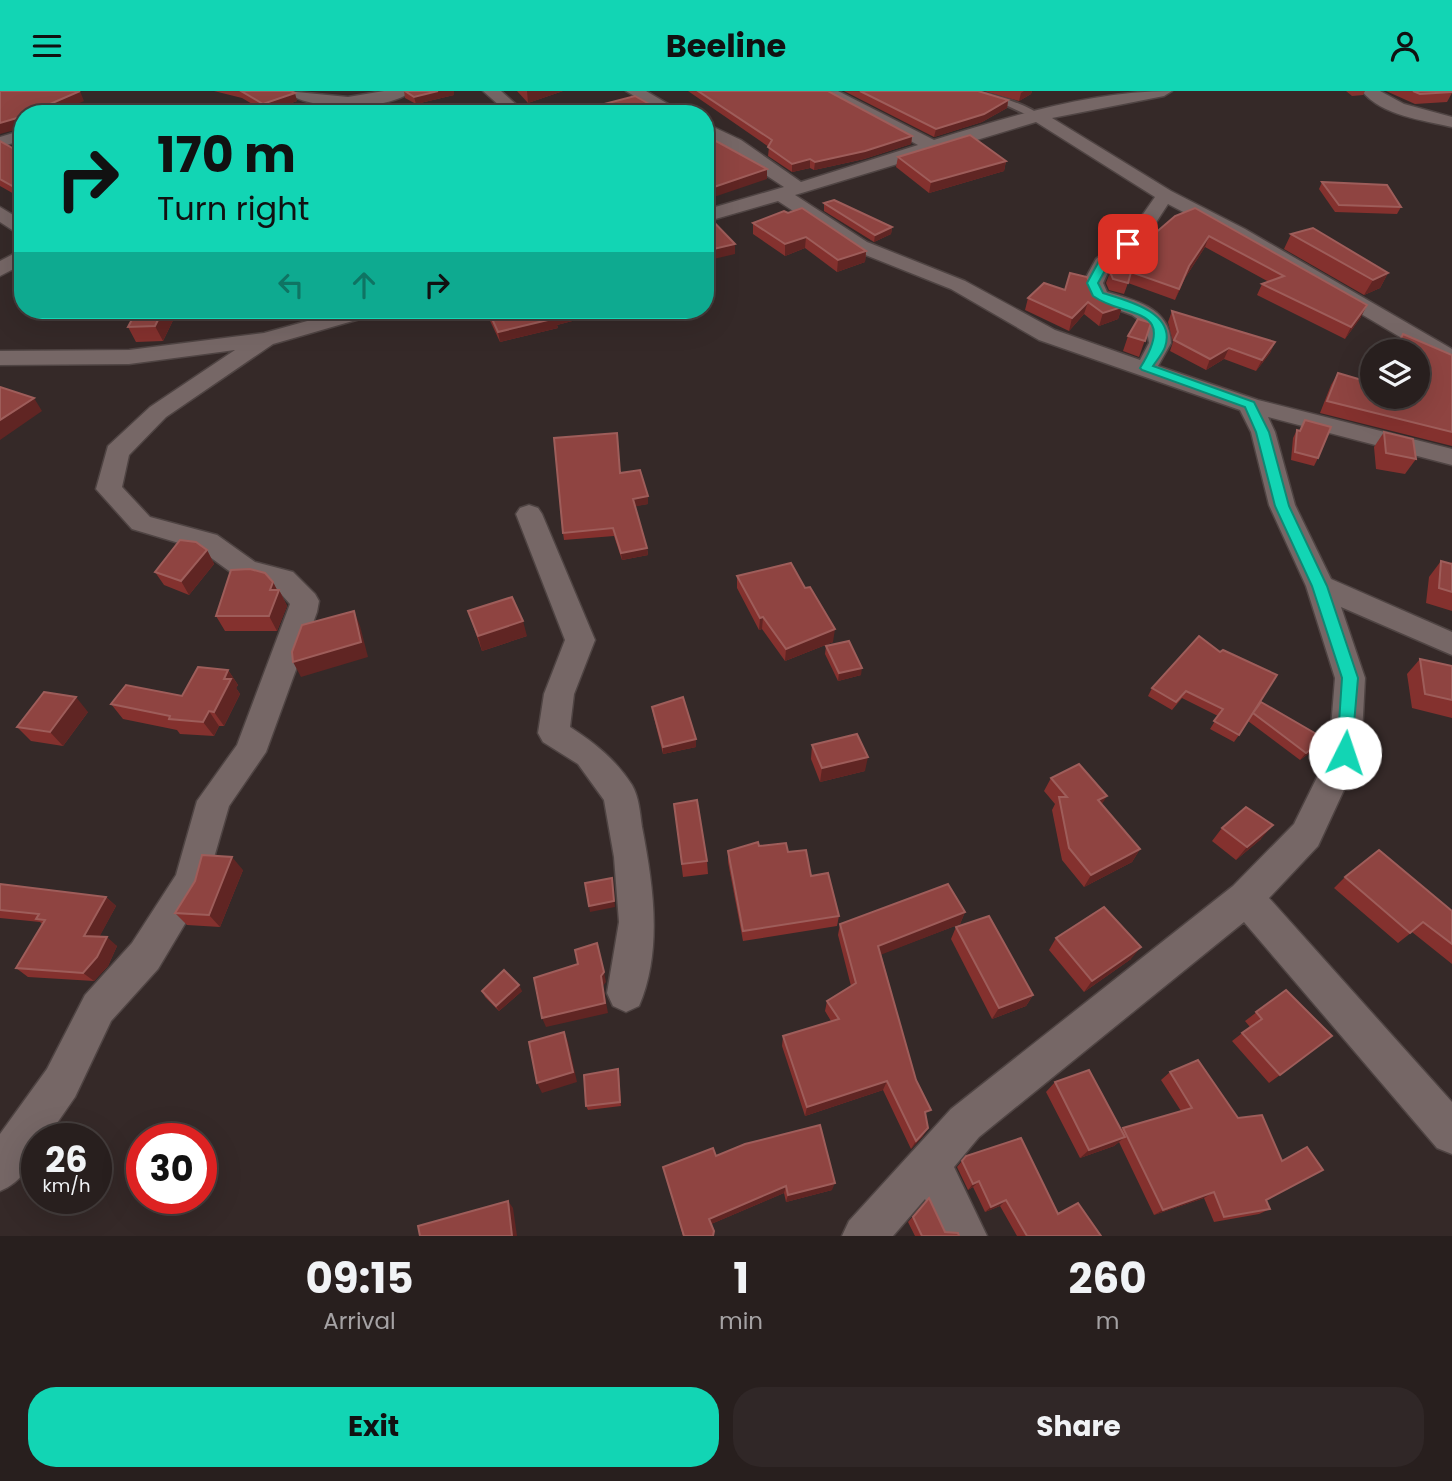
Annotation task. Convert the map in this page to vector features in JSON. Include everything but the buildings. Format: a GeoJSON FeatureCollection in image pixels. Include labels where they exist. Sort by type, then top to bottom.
{"type":"FeatureCollection","features":[{"type":"Feature","properties":{"kind":"street"},"geometry":{"type":"LineString","coordinates":[[294,91],[334,104],[352,103],[403,91]]}},
{"type":"Feature","properties":{"kind":"street"},"geometry":{"type":"LineString","coordinates":[[491,91],[508,105]]}},
{"type":"Feature","properties":{"kind":"street"},"geometry":{"type":"LineString","coordinates":[[634,91],[660,105]]}},
{"type":"Feature","properties":{"kind":"street"},"geometry":{"type":"LineString","coordinates":[[826,91],[935,147]]}},
{"type":"Feature","properties":{"kind":"street"},"geometry":{"type":"LineString","coordinates":[[1370,91],[1378,100],[1407,112],[1452,121]]}},
{"type":"Feature","properties":{"kind":"street"},"geometry":{"type":"LineString","coordinates":[[714,214],[791,193],[982,131],[1152,92]]}},
{"type":"Feature","properties":{"kind":"street"},"geometry":{"type":"LineString","coordinates":[[1041,118],[1165,195],[1274,251],[1392,327],[1452,358]]}},
{"type":"Feature","properties":{"kind":"street"},"geometry":{"type":"LineString","coordinates":[[714,133],[735,144],[791,193],[860,246],[958,285],[1047,335],[1250,405],[1452,457]]}},
{"type":"Feature","properties":{"kind":"street"},"geometry":{"type":"LineString","coordinates":[[1146,368],[1160,346],[1160,330],[1153,320],[1138,308],[1098,296],[1093,283],[1103,263],[1139,234],[1165,195]]}},
{"type":"Feature","properties":{"kind":"street"},"geometry":{"type":"LineString","coordinates":[[0,213],[14,224]]}},
{"type":"Feature","properties":{"kind":"street"},"geometry":{"type":"LineString","coordinates":[[0,358],[129,357],[265,339],[337,319]]}},
{"type":"Feature","properties":{"kind":"street"},"geometry":{"type":"LineString","coordinates":[[0,1170],[61,1083],[98,1008],[145,956],[192,881],[214,801],[250,752],[303,612],[305,601],[283,579],[246,569],[208,542],[141,523],[109,489],[117,452],[158,412],[265,339]]}},
{"type":"Feature","properties":{"kind":"street"},"geometry":{"type":"LineString","coordinates":[[864,1236],[965,1122],[1246,898],[1306,835],[1345,753],[1350,678],[1320,586],[1282,506],[1263,432],[1250,405]]}},
{"type":"Feature","properties":{"kind":"street"},"geometry":{"type":"LineString","coordinates":[[529,514],[580,640],[559,694],[554,733],[589,755],[620,795],[631,857],[637,922],[626,993]]}},
{"type":"Feature","properties":{"kind":"street"},"geometry":{"type":"LineString","coordinates":[[1320,586],[1452,644]]}},
{"type":"Feature","properties":{"kind":"street"},"geometry":{"type":"LineString","coordinates":[[1246,898],[1452,1133]]}},
{"type":"Feature","properties":{"kind":"street"},"geometry":{"type":"LineString","coordinates":[[930,1163],[965,1236]]}},
{"type":"Feature","properties":{"kind":"lane"},"geometry":{"type":"LineString","coordinates":[[963,91],[1011,104],[1041,118]]}},
{"type":"Feature","properties":{"kind":"route"},"geometry":{"type":"LineString","coordinates":[[1128,244],[1103,263],[1093,283],[1098,296],[1138,308],[1153,320],[1160,330],[1160,346],[1146,368],[1250,405],[1263,432],[1282,506],[1320,586],[1350,678],[1345,753]]}}]}
